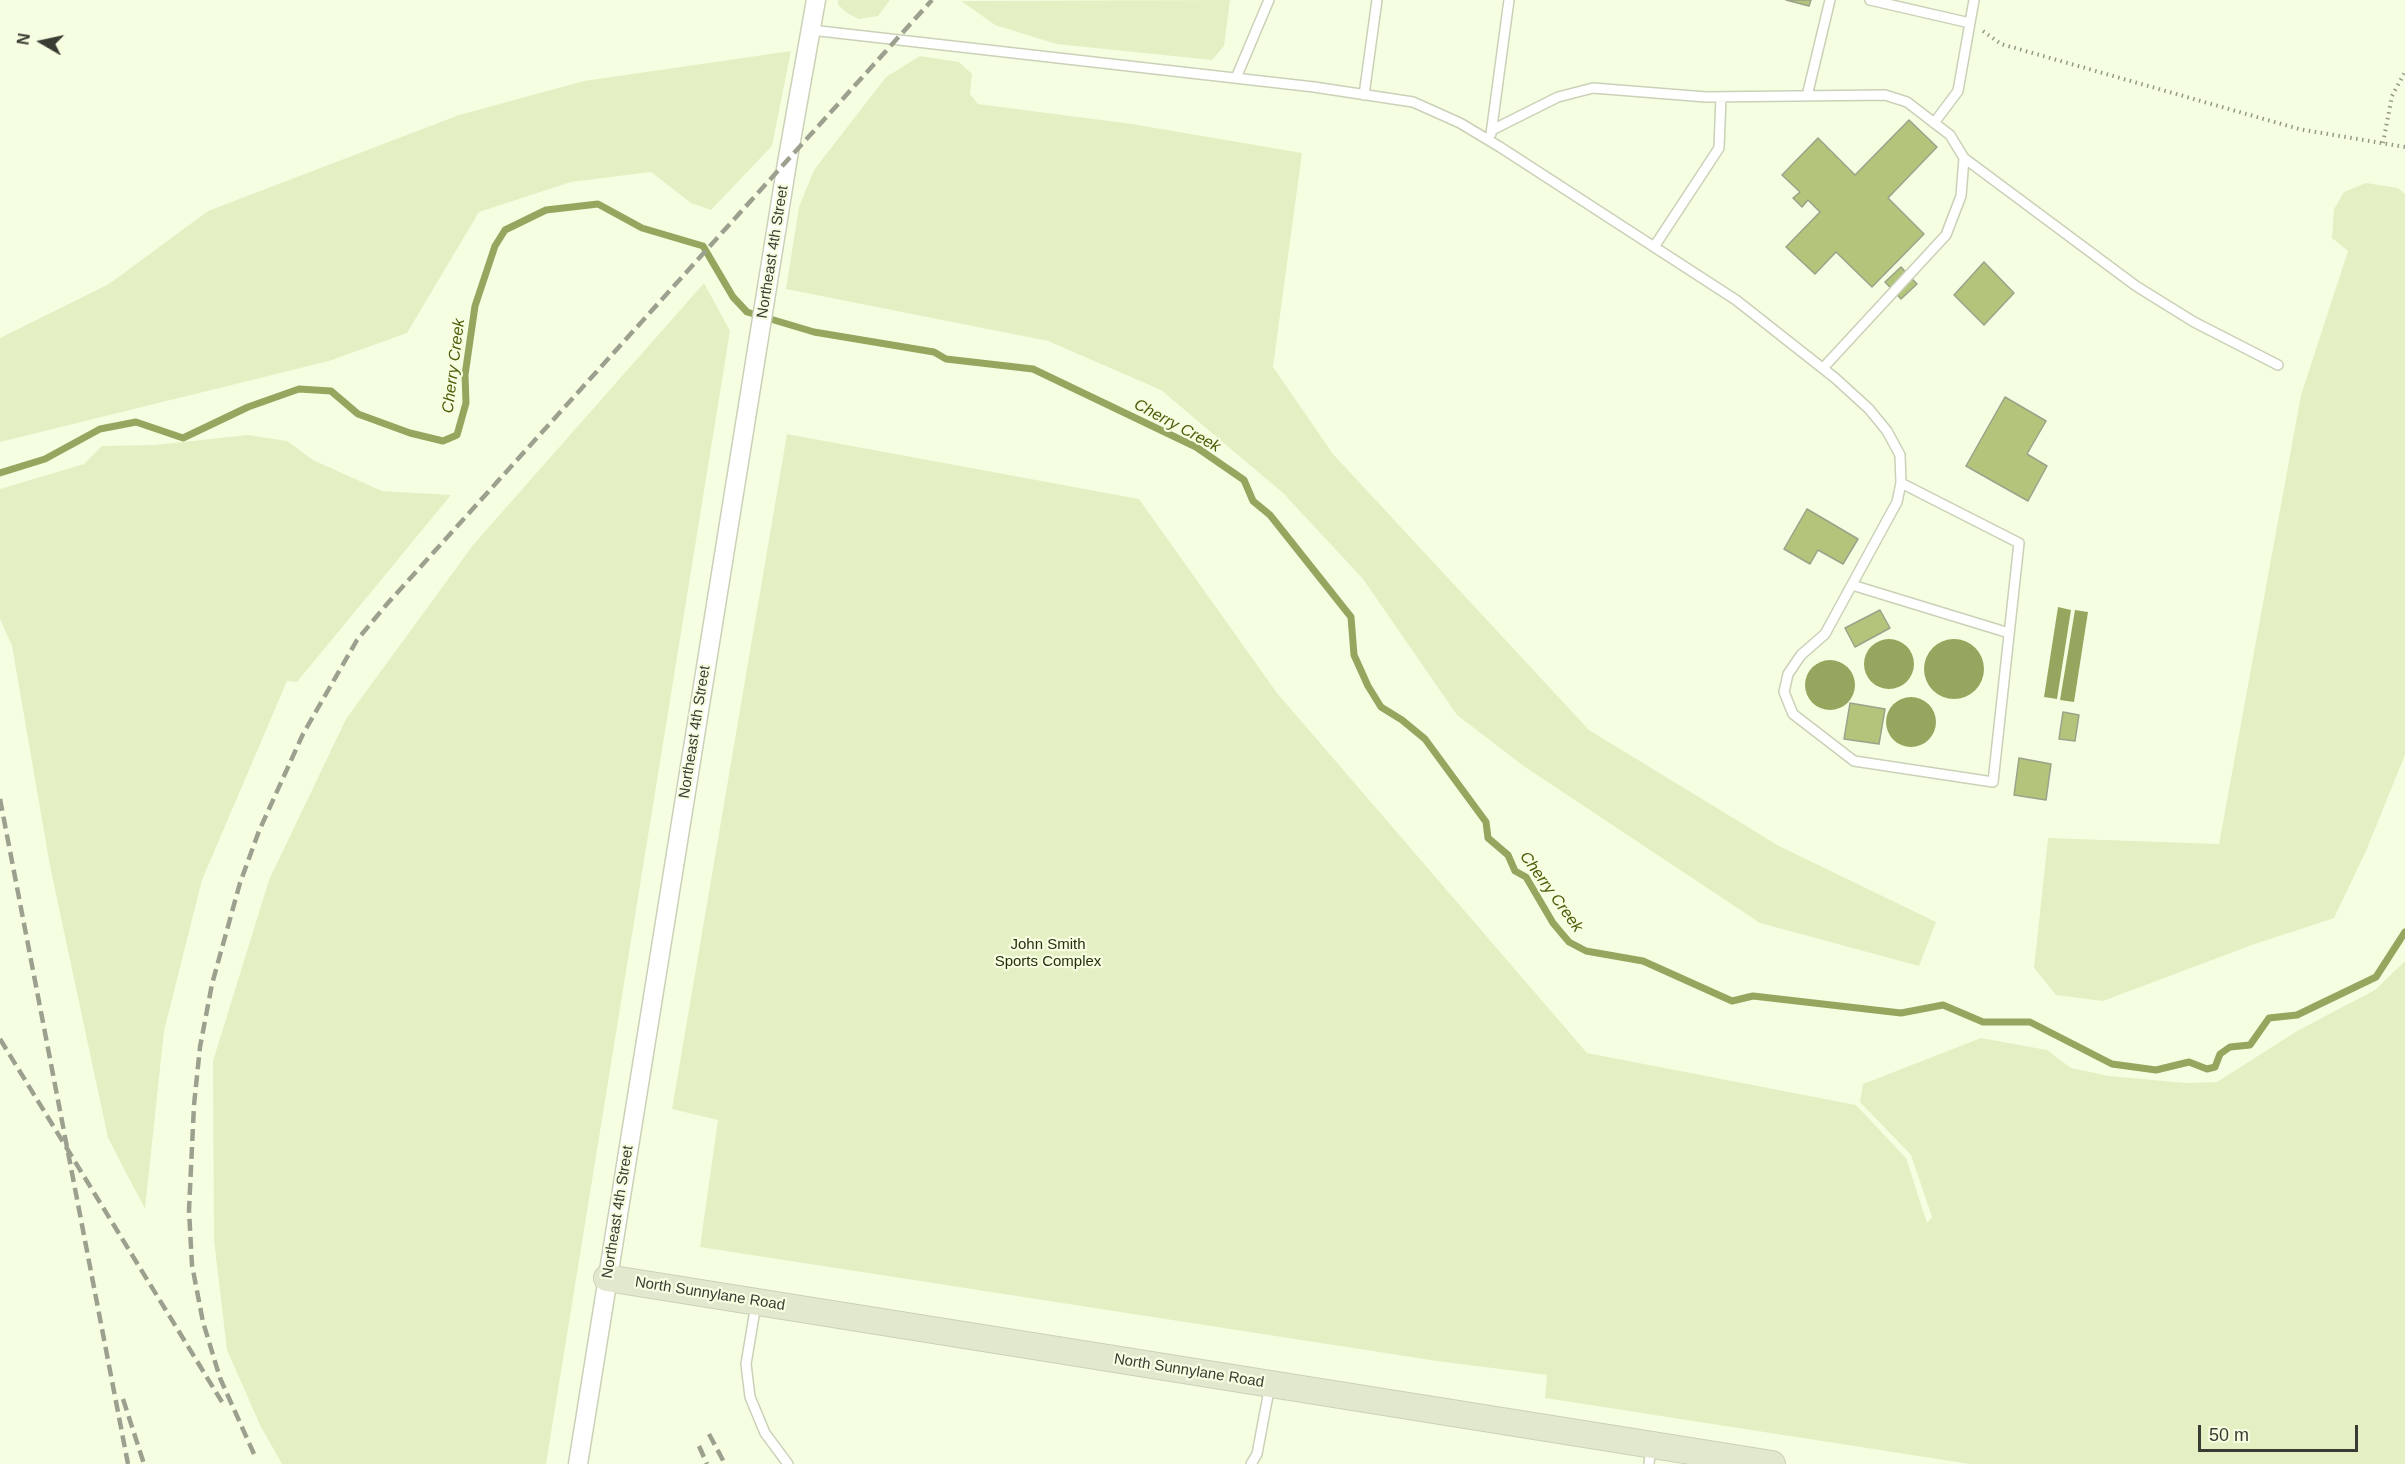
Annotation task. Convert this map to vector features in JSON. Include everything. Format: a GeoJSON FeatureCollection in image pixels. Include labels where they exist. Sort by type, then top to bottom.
{"type":"FeatureCollection","features":[{"type":"Feature","properties":{"kind":"street","name":"Northeast 4th Street"},"geometry":{"type":"LineString","coordinates":[[578,1464],[738,467],[816,0]]}},
{"type":"Feature","properties":{"kind":"street","name":"North Sunnylane Road"},"geometry":{"type":"LineString","coordinates":[[607,1278],[1270,1384],[1650,1454],[1772,1464]]}},
{"type":"Feature","properties":{"kind":"lane"},"geometry":{"type":"LineString","coordinates":[[1236,78],[1269,0]]}},
{"type":"Feature","properties":{"kind":"lane"},"geometry":{"type":"LineString","coordinates":[[1364,95],[1377,0]]}},
{"type":"Feature","properties":{"kind":"lane"},"geometry":{"type":"LineString","coordinates":[[1490,141],[1509,0]]}},
{"type":"Feature","properties":{"kind":"lane"},"geometry":{"type":"LineString","coordinates":[[1807,96],[1830,0]]}},
{"type":"Feature","properties":{"kind":"lane"},"geometry":{"type":"LineString","coordinates":[[1870,0],[1970,22]]}},
{"type":"Feature","properties":{"kind":"lane"},"geometry":{"type":"LineString","coordinates":[[1934,123],[1958,91],[1974,0]]}},
{"type":"Feature","properties":{"kind":"lane"},"geometry":{"type":"LineString","coordinates":[[811,30],[1236,78],[1364,95],[1422,105],[1490,141],[1736,300],[1822,368],[1869,409],[1887,431],[1900,455],[1902,483],[1897,502],[1826,634],[1802,655],[1788,674],[1784,692],[1793,714],[1854,760],[1993,782],[2019,543],[1902,483]]}},
{"type":"Feature","properties":{"kind":"lane"},"geometry":{"type":"LineString","coordinates":[[1492,129],[1558,97],[1593,88],[1721,97],[1885,95],[1907,102],[1950,135],[1964,158],[2136,286],[2194,322],[2278,365]]}},
{"type":"Feature","properties":{"kind":"lane"},"geometry":{"type":"LineString","coordinates":[[1654,247],[1719,148],[1721,97]]}},
{"type":"Feature","properties":{"kind":"lane"},"geometry":{"type":"LineString","coordinates":[[1822,368],[1946,235],[1961,196],[1964,158]]}},
{"type":"Feature","properties":{"kind":"lane"},"geometry":{"type":"LineString","coordinates":[[1852,585],[2009,633]]}},
{"type":"Feature","properties":{"kind":"lane"},"geometry":{"type":"LineString","coordinates":[[756,1302],[746,1364],[750,1397],[765,1433],[788,1464]]}},
{"type":"Feature","properties":{"kind":"lane"},"geometry":{"type":"LineString","coordinates":[[1251,1464],[1257,1454],[1270,1384]]}},
{"type":"Feature","properties":{"kind":"path"},"geometry":{"type":"LineString","coordinates":[[1970,22],[2001,44],[2299,129],[2405,147]]}},
{"type":"Feature","properties":{"kind":"path"},"geometry":{"type":"LineString","coordinates":[[2383,143],[2392,96],[2405,72]]}},
{"type":"Feature","properties":{"kind":"green space"},"geometry":{"type":"Polygon","coordinates":[[[838,0],[890,0],[878,16],[859,19],[838,5],[838,0]]]}},
{"type":"Feature","properties":{"kind":"green space"},"geometry":{"type":"Polygon","coordinates":[[[1230,0],[1224,46],[1212,60],[1056,44],[995,25],[961,1],[1230,0]]]}},
{"type":"Feature","properties":{"kind":"green space"},"geometry":{"type":"Polygon","coordinates":[[[791,51],[772,146],[711,210],[691,203],[651,172],[571,182],[479,212],[407,333],[329,361],[0,442],[0,338],[109,284],[208,211],[459,115],[584,81],[791,51]]]}},
{"type":"Feature","properties":{"kind":"green space"},"geometry":{"type":"Polygon","coordinates":[[[920,56],[959,62],[972,74],[970,94],[978,104],[1132,124],[1302,153],[1273,367],[1333,454],[1589,730],[1779,846],[1936,922],[1919,966],[1760,923],[1525,767],[1457,715],[1363,579],[1283,493],[1161,390],[1048,341],[786,289],[799,207],[814,170],[886,77],[920,56]]]}},
{"type":"Feature","properties":{"kind":"green space"},"geometry":{"type":"Polygon","coordinates":[[[2366,183],[2398,188],[2405,194],[2405,755],[2366,851],[2334,918],[2252,945],[2103,1001],[2056,995],[2034,968],[2048,838],[2219,844],[2301,395],[2348,251],[2332,238],[2334,209],[2344,192],[2366,183]]]}},
{"type":"Feature","properties":{"kind":"green space"},"geometry":{"type":"Polygon","coordinates":[[[704,283],[730,331],[546,1464],[282,1464],[260,1425],[227,1350],[214,1240],[213,1061],[269,880],[346,719],[473,545],[704,283]]]}},
{"type":"Feature","properties":{"kind":"green space","name":"John Smith Sports Complex"},"geometry":{"type":"Polygon","coordinates":[[[787,434],[1139,499],[1277,693],[1587,1053],[1856,1105],[1906,1158],[1927,1223],[1932,1217],[1911,1155],[1860,1102],[1863,1084],[1981,1038],[2047,1050],[2071,1068],[2109,1076],[2186,1083],[2217,1082],[2297,1031],[2375,990],[2405,961],[2405,1464],[1970,1464],[1545,1398],[1547,1375],[1437,1361],[700,1247],[718,1120],[672,1109],[787,434]]]}},
{"type":"Feature","properties":{"kind":"green space"},"geometry":{"type":"Polygon","coordinates":[[[248,435],[287,441],[313,460],[382,491],[451,495],[297,682],[287,681],[202,880],[164,1031],[145,1209],[108,1138],[50,866],[12,646],[0,619],[0,489],[84,464],[102,446],[155,445],[248,435]]]}},
{"type":"Feature","properties":{"kind":"shaded area"},"geometry":{"type":"Polygon","coordinates":[[[2058,607],[2071,610],[2057,699],[2044,697],[2058,607]]]}},
{"type":"Feature","properties":{"kind":"shaded area"},"geometry":{"type":"Polygon","coordinates":[[[2075,610],[2088,612],[2074,702],[2060,700],[2075,610]]]}},
{"type":"Feature","properties":{"kind":"shaded area"},"geometry":{"type":"Polygon","coordinates":[[[1884,639],[1894,639],[1907,646],[1914,659],[1914,669],[1907,682],[1894,689],[1884,689],[1875,685],[1868,678],[1864,669],[1864,659],[1868,650],[1875,643],[1884,639]]]}},
{"type":"Feature","properties":{"kind":"shaded area"},"geometry":{"type":"Polygon","coordinates":[[[1948,639],[1960,639],[1971,644],[1979,652],[1984,669],[1982,681],[1971,694],[1960,699],[1948,699],[1937,694],[1929,686],[1924,675],[1924,663],[1929,652],[1937,644],[1948,639]]]}},
{"type":"Feature","properties":{"kind":"shaded area"},"geometry":{"type":"Polygon","coordinates":[[[1825,660],[1835,660],[1848,667],[1855,680],[1855,690],[1848,703],[1835,710],[1825,710],[1816,706],[1809,699],[1805,690],[1805,680],[1809,671],[1816,664],[1825,660]]]}},
{"type":"Feature","properties":{"kind":"shaded area"},"geometry":{"type":"Polygon","coordinates":[[[1906,697],[1916,697],[1929,704],[1936,717],[1936,727],[1929,740],[1916,747],[1906,747],[1897,743],[1890,736],[1886,727],[1886,717],[1890,708],[1897,701],[1906,697]]]}},
{"type":"Feature","properties":{"kind":"building"},"geometry":{"type":"Polygon","coordinates":[[[1786,0],[1811,0],[1809,6],[1786,0]]]}},
{"type":"Feature","properties":{"kind":"building"},"geometry":{"type":"Polygon","coordinates":[[[1909,120],[1937,147],[1888,198],[1924,234],[1872,287],[1836,252],[1815,274],[1786,247],[1820,212],[1808,200],[1802,207],[1793,198],[1800,192],[1782,175],[1818,138],[1855,175],[1909,120]]]}},
{"type":"Feature","properties":{"kind":"building"},"geometry":{"type":"Polygon","coordinates":[[[1984,262],[2014,293],[1984,325],[1954,295],[1984,262]]]}},
{"type":"Feature","properties":{"kind":"building"},"geometry":{"type":"Polygon","coordinates":[[[1901,267],[1917,284],[1901,299],[1885,282],[1901,267]]]}},
{"type":"Feature","properties":{"kind":"building"},"geometry":{"type":"Polygon","coordinates":[[[2005,397],[2046,421],[2027,454],[2047,466],[2028,501],[1966,466],[2005,397]]]}},
{"type":"Feature","properties":{"kind":"building"},"geometry":{"type":"Polygon","coordinates":[[[1807,509],[1858,539],[1843,564],[1818,550],[1810,564],[1784,549],[1807,509]]]}},
{"type":"Feature","properties":{"kind":"building"},"geometry":{"type":"Polygon","coordinates":[[[1880,610],[1890,628],[1855,647],[1845,628],[1880,610]]]}},
{"type":"Feature","properties":{"kind":"building"},"geometry":{"type":"Polygon","coordinates":[[[1850,703],[1885,709],[1879,744],[1844,739],[1850,703]]]}},
{"type":"Feature","properties":{"kind":"building"},"geometry":{"type":"Polygon","coordinates":[[[2063,712],[2079,715],[2075,741],[2059,739],[2063,712]]]}},
{"type":"Feature","properties":{"kind":"building"},"geometry":{"type":"Polygon","coordinates":[[[2019,758],[2051,764],[2046,800],[2014,795],[2019,758]]]}},
{"type":"Feature","properties":{"kind":"waterway","name":"Cherry Creek"},"geometry":{"type":"LineString","coordinates":[[0,473],[45,459],[100,429],[136,422],[183,438],[248,407],[299,389],[331,391],[358,414],[410,433],[443,441],[457,435],[466,403],[465,375],[475,306],[495,246],[505,230],[546,210],[598,204],[642,228],[703,246],[733,297],[747,312],[814,332],[934,352],[946,359],[1033,369],[1196,447],[1244,480],[1253,501],[1270,515],[1351,617],[1354,655],[1368,686],[1381,707],[1402,720],[1425,739],[1486,822],[1488,838],[1508,855],[1515,871],[1526,877],[1553,923],[1569,942],[1586,951],[1643,961],[1732,1001],[1753,996],[1901,1013],[1943,1005],[1983,1022],[2030,1022],[2112,1064],[2156,1070],[2189,1062],[2207,1069],[2215,1067],[2220,1054],[2230,1047],[2250,1045],[2269,1018],[2297,1015],[2376,977],[2405,932]]}},
{"type":"Feature","properties":{"kind":"railway"},"geometry":{"type":"LineString","coordinates":[[254,1454],[220,1378],[203,1322],[192,1265],[189,1210],[194,1105],[200,1047],[212,984],[240,883],[259,831],[303,734],[357,640],[387,604],[932,0]]}},
{"type":"Feature","properties":{"kind":"railway"},"geometry":{"type":"LineString","coordinates":[[0,799],[128,1464]]}},
{"type":"Feature","properties":{"kind":"railway"},"geometry":{"type":"LineString","coordinates":[[0,1039],[222,1402]]}},
{"type":"Feature","properties":{"kind":"railway"},"geometry":{"type":"LineString","coordinates":[[123,1399],[144,1464]]}},
{"type":"Feature","properties":{"kind":"railway"},"geometry":{"type":"LineString","coordinates":[[709,1434],[725,1464]]}},
{"type":"Feature","properties":{"kind":"railway"},"geometry":{"type":"LineString","coordinates":[[699,1446],[707,1464]]}}]}
